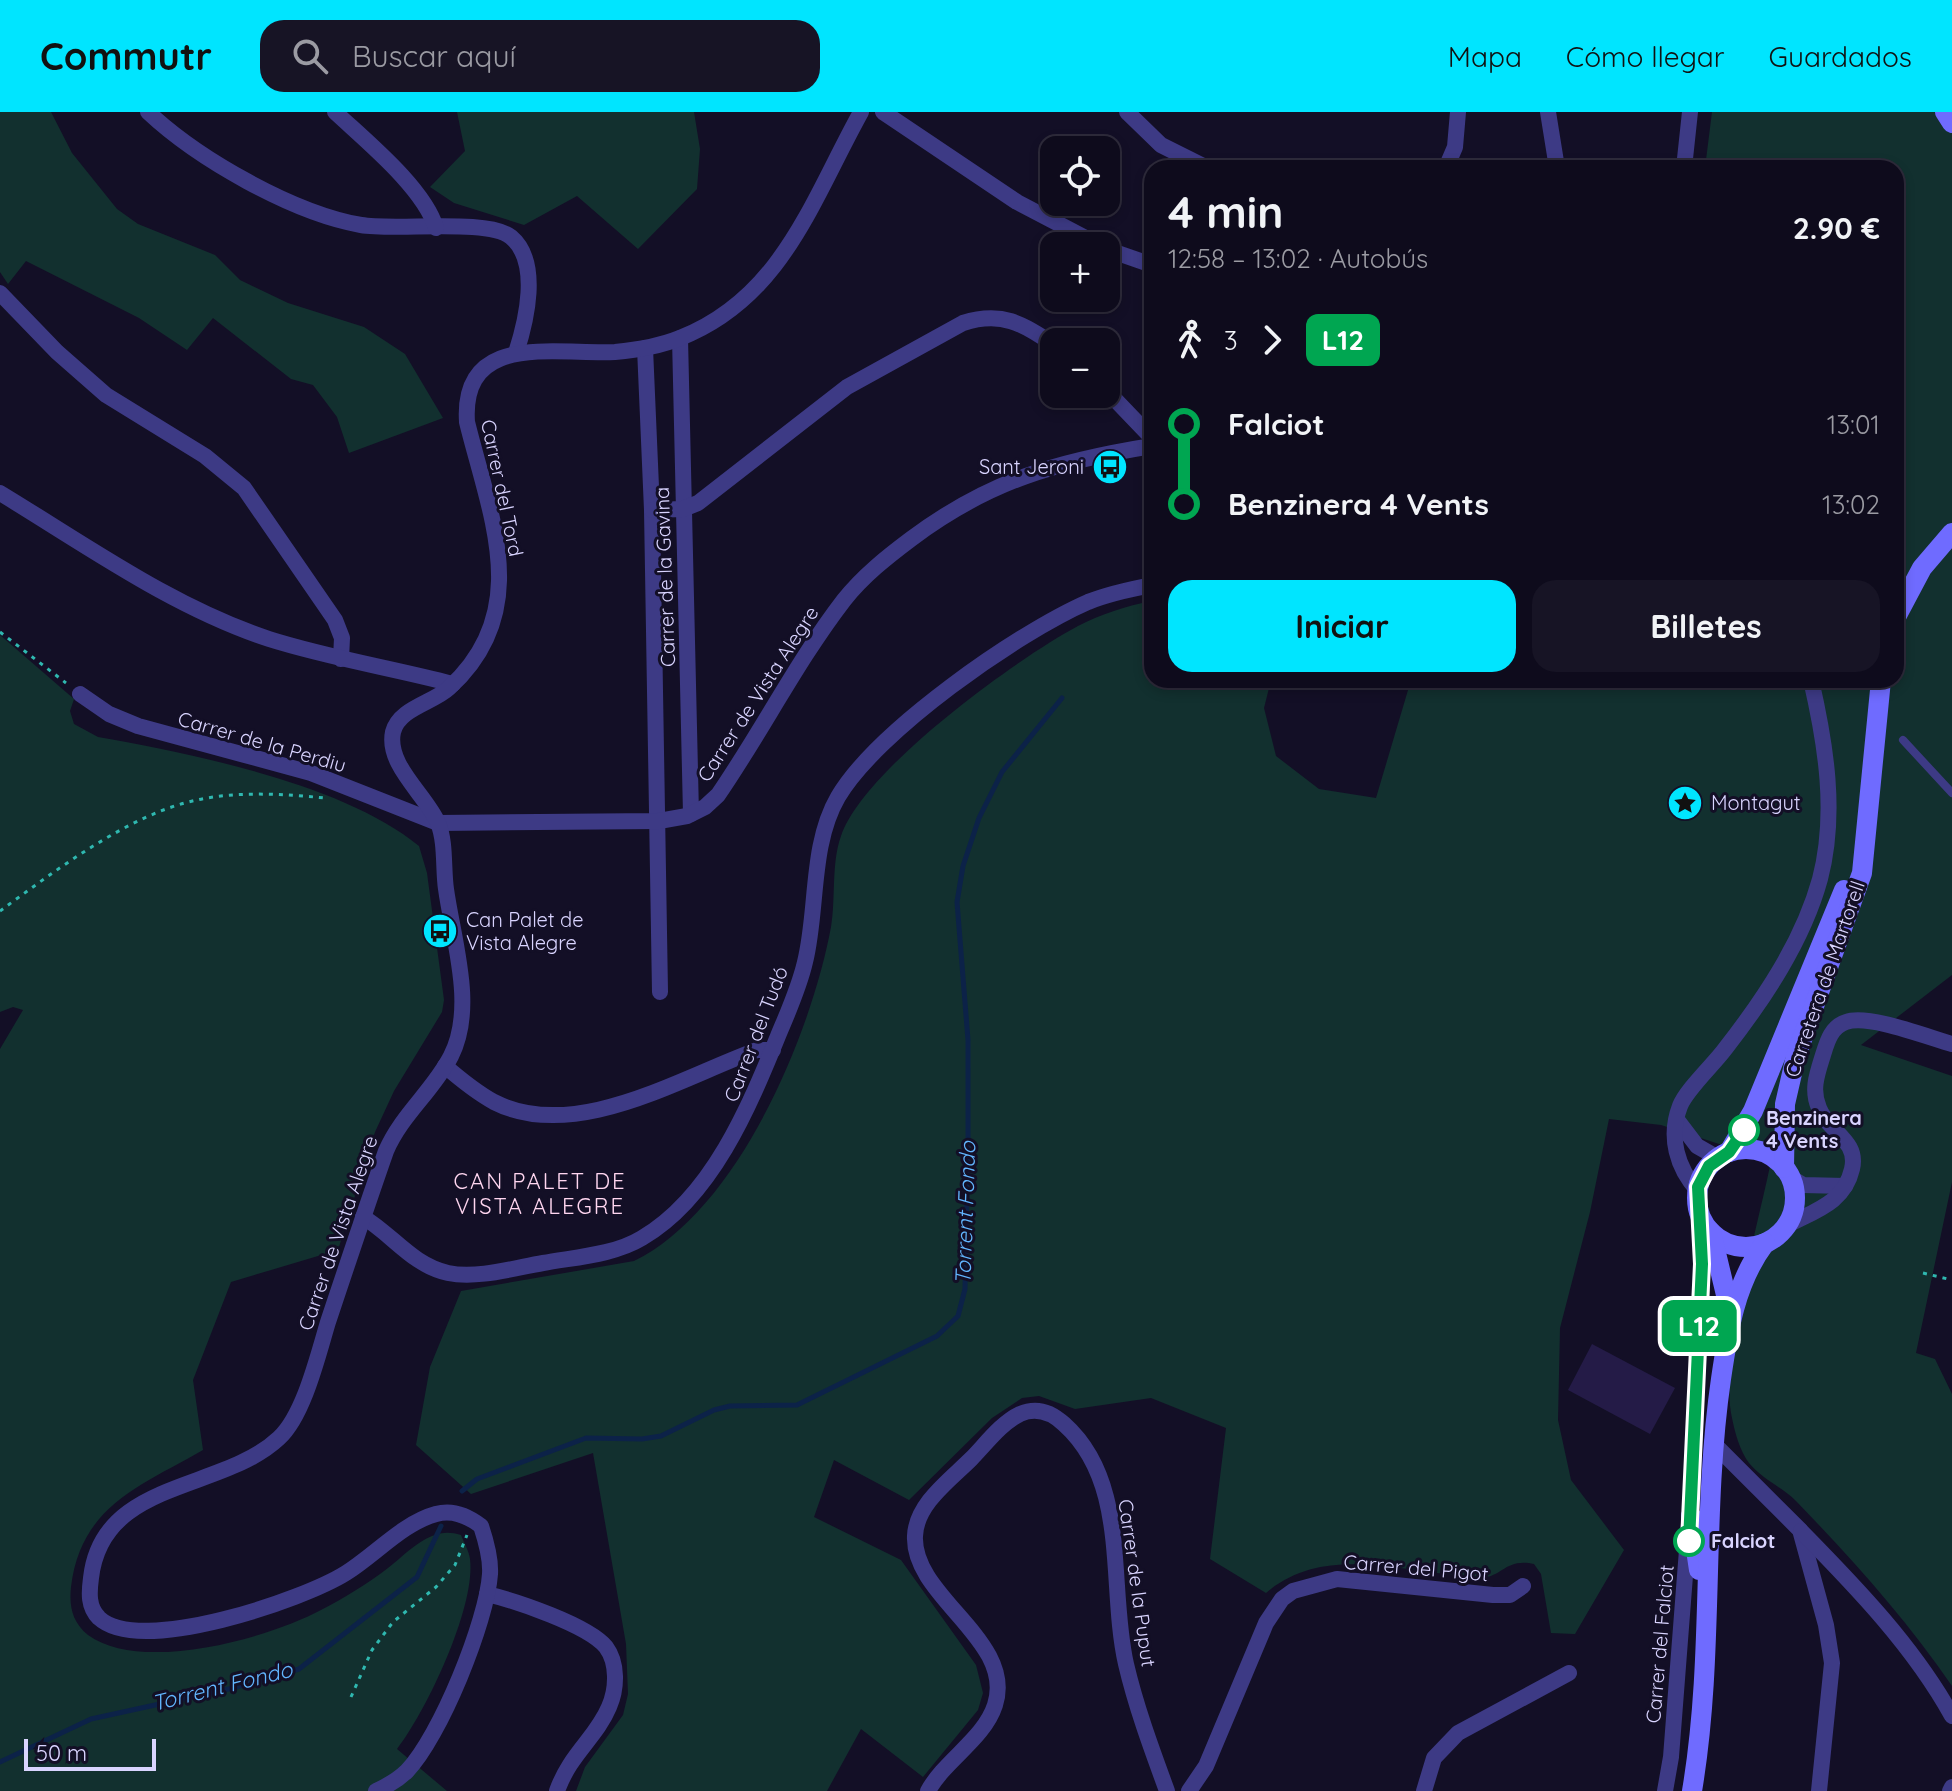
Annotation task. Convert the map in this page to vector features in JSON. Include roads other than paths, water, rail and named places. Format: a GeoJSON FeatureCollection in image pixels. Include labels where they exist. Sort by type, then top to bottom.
{"type":"FeatureCollection","features":[{"type":"Feature","properties":{"kind":"main road"},"geometry":{"type":"LineString","coordinates":[[1945,112],[1952,123]]}},
{"type":"Feature","properties":{"kind":"main road"},"geometry":{"type":"LineString","coordinates":[[1904,602],[1922,568],[1952,533]]}},
{"type":"Feature","properties":{"kind":"main road","name":"Carretera de Martorell"},"geometry":{"type":"LineString","coordinates":[[1786,1226],[1795,1203],[1788,1173],[1788,1085],[1862,873],[1880,688]]}},
{"type":"Feature","properties":{"kind":"main road","name":"Carretera de Martorell"},"geometry":{"type":"LineString","coordinates":[[1698,1201],[1702,1176],[1724,1155],[1753,1111],[1864,838]]}},
{"type":"Feature","properties":{"kind":"main road"},"geometry":{"type":"LineString","coordinates":[[1724,1155],[1741,1149],[1765,1153],[1788,1173]]}},
{"type":"Feature","properties":{"kind":"main road"},"geometry":{"type":"LineString","coordinates":[[1698,1201],[1711,1232],[1731,1316]]}},
{"type":"Feature","properties":{"kind":"main road"},"geometry":{"type":"LineString","coordinates":[[1692,1791],[1706,1602],[1712,1442],[1731,1316],[1756,1255],[1786,1226]]}},
{"type":"Feature","properties":{"kind":"main road"},"geometry":{"type":"LineString","coordinates":[[1711,1232],[1732,1245],[1765,1243]]}},
{"type":"Feature","properties":{"kind":"main road"},"geometry":{"type":"LineString","coordinates":[[1691,1516],[1706,1602]]}},
{"type":"Feature","properties":{"kind":"street"},"geometry":{"type":"LineString","coordinates":[[148,112],[182,139],[257,184],[298,204],[362,225],[493,229],[509,235],[520,246],[527,277],[526,306],[516,353]]}},
{"type":"Feature","properties":{"kind":"street"},"geometry":{"type":"LineString","coordinates":[[335,112],[419,196],[431,212],[436,228]]}},
{"type":"Feature","properties":{"kind":"street","name":"Carrer del Tord"},"geometry":{"type":"LineString","coordinates":[[438,823],[400,761],[393,745],[393,732],[404,715],[453,684],[476,661],[494,623],[500,586],[499,553],[465,404],[475,379],[488,365],[516,353],[645,348],[680,338],[735,307],[770,275],[794,242],[861,112]]}},
{"type":"Feature","properties":{"kind":"street"},"geometry":{"type":"LineString","coordinates":[[883,112],[1017,202],[1074,232]]}},
{"type":"Feature","properties":{"kind":"street"},"geometry":{"type":"LineString","coordinates":[[1127,112],[1161,145],[1191,160]]}},
{"type":"Feature","properties":{"kind":"street"},"geometry":{"type":"LineString","coordinates":[[1449,160],[1455,147],[1458,112]]}},
{"type":"Feature","properties":{"kind":"street"},"geometry":{"type":"LineString","coordinates":[[1548,112],[1556,160]]}},
{"type":"Feature","properties":{"kind":"street"},"geometry":{"type":"LineString","coordinates":[[1685,160],[1690,112]]}},
{"type":"Feature","properties":{"kind":"street"},"geometry":{"type":"LineString","coordinates":[[1120,253],[1144,262]]}},
{"type":"Feature","properties":{"kind":"street"},"geometry":{"type":"LineString","coordinates":[[0,293],[57,352],[106,395],[205,456],[244,488],[335,620],[342,638],[341,659]]}},
{"type":"Feature","properties":{"kind":"street"},"geometry":{"type":"LineString","coordinates":[[652,510],[683,509],[730,481],[847,387],[963,323],[981,318],[1012,319],[1040,336]]}},
{"type":"Feature","properties":{"kind":"street","name":"Carrer de la Gavina"},"geometry":{"type":"LineString","coordinates":[[680,338],[691,814]]}},
{"type":"Feature","properties":{"kind":"street","name":"Carrer de la Gavina"},"geometry":{"type":"LineString","coordinates":[[645,348],[652,510],[660,992]]}},
{"type":"Feature","properties":{"kind":"street"},"geometry":{"type":"LineString","coordinates":[[1120,405],[1144,430]]}},
{"type":"Feature","properties":{"kind":"street","name":"Carrer de Vista Alegre"},"geometry":{"type":"LineString","coordinates":[[487,1594],[489,1557],[481,1526],[456,1512],[437,1513],[417,1523],[345,1574],[299,1598],[216,1621],[133,1629],[103,1622],[93,1612],[89,1597],[96,1554],[123,1516],[162,1493],[269,1447],[289,1427],[397,1125],[445,1066],[458,1040],[462,1003],[438,823],[655,821],[691,814],[718,795],[836,611],[880,563],[943,515],[1001,483],[1043,468],[1144,448]]}},
{"type":"Feature","properties":{"kind":"street"},"geometry":{"type":"LineString","coordinates":[[0,493],[160,590],[268,638],[341,659],[453,684]]}},
{"type":"Feature","properties":{"kind":"street","name":"Carrer del Tudó"},"geometry":{"type":"LineString","coordinates":[[363,1217],[386,1231],[412,1258],[449,1273],[519,1268],[625,1246],[657,1228],[717,1163],[745,1117],[806,962],[829,816],[854,775],[921,710],[1025,636],[1090,601],[1144,587]]}},
{"type":"Feature","properties":{"kind":"street"},"geometry":{"type":"LineString","coordinates":[[1698,1201],[1678,1163],[1681,1102],[1755,1011],[1806,917],[1820,880],[1829,804],[1827,766],[1812,688]]}},
{"type":"Feature","properties":{"kind":"street","name":"Carrer de la Perdiu"},"geometry":{"type":"LineString","coordinates":[[80,694],[109,714],[138,726],[311,773],[438,823]]}},
{"type":"Feature","properties":{"kind":"street"},"geometry":{"type":"LineString","coordinates":[[1786,1226],[1830,1205],[1845,1186],[1853,1165],[1850,1147],[1827,1123],[1815,1094],[1815,1079],[1829,1035],[1845,1022],[1862,1020],[1952,1044]]}},
{"type":"Feature","properties":{"kind":"street"},"geometry":{"type":"LineString","coordinates":[[445,1066],[494,1102],[515,1110],[565,1116],[613,1105],[757,1050],[773,1050]]}},
{"type":"Feature","properties":{"kind":"street"},"geometry":{"type":"LineString","coordinates":[[1678,1121],[1697,1146],[1724,1155]]}},
{"type":"Feature","properties":{"kind":"street"},"geometry":{"type":"LineString","coordinates":[[1788,1173],[1803,1185],[1845,1186]]}},
{"type":"Feature","properties":{"kind":"street","name":"Carrer del Falciot"},"geometry":{"type":"LineString","coordinates":[[1665,1791],[1671,1757],[1691,1516],[1702,1264],[1698,1201]]}},
{"type":"Feature","properties":{"kind":"street","name":"Carrer de la Puput"},"geometry":{"type":"LineString","coordinates":[[928,1791],[991,1716],[998,1690],[990,1657],[919,1558],[916,1525],[928,1503],[1010,1420],[1035,1411],[1053,1415],[1073,1432],[1093,1458],[1101,1476],[1111,1527],[1126,1664],[1167,1791]]}},
{"type":"Feature","properties":{"kind":"street"},"geometry":{"type":"LineString","coordinates":[[1712,1442],[1771,1497],[1872,1607],[1915,1659],[1952,1716]]}},
{"type":"Feature","properties":{"kind":"street"},"geometry":{"type":"LineString","coordinates":[[1800,1530],[1826,1625],[1832,1663],[1819,1791]]}},
{"type":"Feature","properties":{"kind":"street","name":"Carrer del Pigot"},"geometry":{"type":"LineString","coordinates":[[1189,1791],[1206,1766],[1266,1623],[1282,1599],[1293,1591],[1337,1579],[1493,1595],[1510,1595],[1523,1586]]}},
{"type":"Feature","properties":{"kind":"street"},"geometry":{"type":"LineString","coordinates":[[376,1791],[406,1772],[421,1754],[466,1657],[487,1594],[534,1608],[597,1638],[613,1660],[615,1674],[610,1705],[567,1763],[557,1791]]}},
{"type":"Feature","properties":{"kind":"street"},"geometry":{"type":"LineString","coordinates":[[1424,1791],[1434,1758],[1458,1733],[1569,1673]]}},
{"type":"Feature","properties":{"kind":"lane"},"geometry":{"type":"LineString","coordinates":[[1903,740],[1952,793]]}},
{"type":"Feature","properties":{"kind":"waterway","name":"Torrent Fondo"},"geometry":{"type":"LineString","coordinates":[[462,1491],[477,1479],[586,1438],[642,1439],[661,1436],[714,1410],[730,1406],[797,1405],[937,1336],[958,1316],[965,1289],[968,1144],[968,1040],[957,902],[963,866],[979,818],[1002,772],[1062,698]]}},
{"type":"Feature","properties":{"kind":"waterway","name":"Torrent Fondo"},"geometry":{"type":"LineString","coordinates":[[0,1762],[91,1719],[233,1688],[299,1669],[417,1577],[441,1526]]}},
{"type":"Feature","properties":{"kind":"place","name":"Sant Jeroni"},"geometry":{"type":"Point","coordinates":[1110,467]}},
{"type":"Feature","properties":{"kind":"place","name":"Montagut"},"geometry":{"type":"Point","coordinates":[1685,803]}},
{"type":"Feature","properties":{"kind":"place","name":"Can Palet de Vista Alegre"},"geometry":{"type":"Point","coordinates":[440,931]}},
{"type":"Feature","properties":{"kind":"place","name":"Benzinera 4 Vents"},"geometry":{"type":"Point","coordinates":[1744,1130]}},
{"type":"Feature","properties":{"kind":"place","name":"Falciot"},"geometry":{"type":"Point","coordinates":[1689,1541]}},
{"type":"Feature","properties":{"kind":"district","name":"CAN PALET DE VISTA ALEGRE"},"geometry":{"type":"Point","coordinates":[540,1194]}}]}
